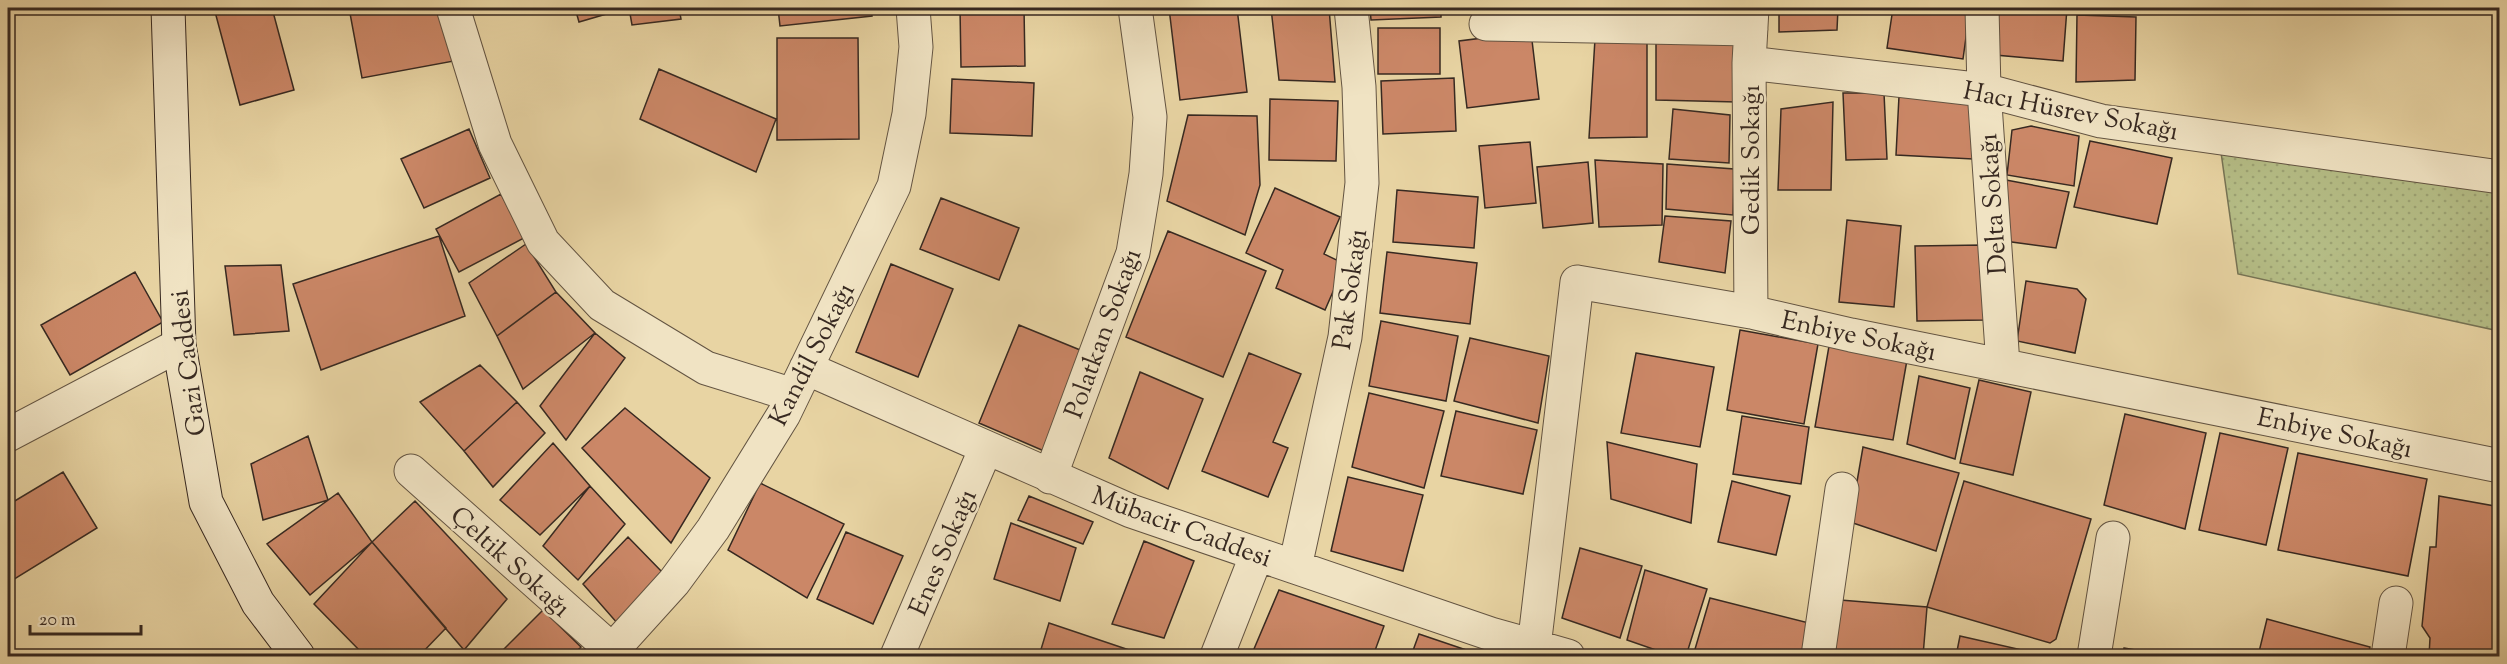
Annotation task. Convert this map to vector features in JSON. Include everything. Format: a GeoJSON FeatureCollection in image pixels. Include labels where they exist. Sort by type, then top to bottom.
{"type":"FeatureCollection","features":[{"type":"Feature","properties":{"kind":"street","name":"Gazi Caddesi"},"geometry":{"type":"LineString","coordinates":[[168,8],[179,345],[206,502],[258,603],[298,657]]}},
{"type":"Feature","properties":{"kind":"street","name":"Mübacir Caddesi"},"geometry":{"type":"LineString","coordinates":[[453,8],[495,144],[543,242],[602,305],[706,368],[800,382],[986,448],[1131,511],[1545,652]]}},
{"type":"Feature","properties":{"kind":"street","name":"Kandil Sokağı"},"geometry":{"type":"LineString","coordinates":[[609,653],[674,582],[712,529],[800,382],[894,186],[909,114],[914,69],[916,47],[913,8]]}},
{"type":"Feature","properties":{"kind":"street","name":"Polatkan Sokağı"},"geometry":{"type":"LineString","coordinates":[[1050,477],[1133,253],[1146,174],[1150,117],[1135,8]]}},
{"type":"Feature","properties":{"kind":"street","name":"Pak Sokağı"},"geometry":{"type":"LineString","coordinates":[[1295,567],[1345,337],[1362,183],[1359,87],[1351,8]]}},
{"type":"Feature","properties":{"kind":"street","name":"Delta Sokağı"},"geometry":{"type":"LineString","coordinates":[[1982,8],[1984,90],[2003,365]]}},
{"type":"Feature","properties":{"kind":"street"},"geometry":{"type":"LineString","coordinates":[[1486,24],[1751,18]]}},
{"type":"Feature","properties":{"kind":"street","name":"Gedik Sokağı"},"geometry":{"type":"LineString","coordinates":[[1751,18],[1749,63],[1751,312]]}},
{"type":"Feature","properties":{"kind":"street","name":"Hacı Hüsrev Sokağı"},"geometry":{"type":"LineString","coordinates":[[1749,63],[1984,90],[2101,122],[2499,177]]}},
{"type":"Feature","properties":{"kind":"street","name":"Enbiye Sokağı"},"geometry":{"type":"LineString","coordinates":[[1545,652],[1577,282],[1751,312],[1851,335],[2499,466]]}},
{"type":"Feature","properties":{"kind":"street"},"geometry":{"type":"LineString","coordinates":[[8,435],[179,345]]}},
{"type":"Feature","properties":{"kind":"street","name":"Enes Sokağı"},"geometry":{"type":"LineString","coordinates":[[897,657],[986,448]]}},
{"type":"Feature","properties":{"kind":"street","name":"Çeltik Sokağı"},"geometry":{"type":"LineString","coordinates":[[411,471],[609,653]]}},
{"type":"Feature","properties":{"kind":"street"},"geometry":{"type":"LineString","coordinates":[[1818,657],[1842,489]]}},
{"type":"Feature","properties":{"kind":"street"},"geometry":{"type":"LineString","coordinates":[[2094,657],[2113,538]]}},
{"type":"Feature","properties":{"kind":"street"},"geometry":{"type":"LineString","coordinates":[[1217,657],[1257,554]]}},
{"type":"Feature","properties":{"kind":"street"},"geometry":{"type":"LineString","coordinates":[[2388,657],[2396,603]]}},
{"type":"Feature","properties":{"kind":"green space"},"geometry":{"type":"Polygon","coordinates":[[[2220,145],[2499,166],[2499,331],[2238,274],[2220,145]]]}},
{"type":"Feature","properties":{"kind":"building"},"geometry":{"type":"Polygon","coordinates":[[[214,8],[272,8],[294,90],[240,105],[214,8]]]}},
{"type":"Feature","properties":{"kind":"building"},"geometry":{"type":"Polygon","coordinates":[[[349,8],[444,8],[454,61],[362,78],[349,8]]]}},
{"type":"Feature","properties":{"kind":"building"},"geometry":{"type":"Polygon","coordinates":[[[575,8],[627,8],[579,22],[575,8]]]}},
{"type":"Feature","properties":{"kind":"building"},"geometry":{"type":"Polygon","coordinates":[[[629,8],[679,8],[681,19],[632,25],[629,8]]]}},
{"type":"Feature","properties":{"kind":"building"},"geometry":{"type":"Polygon","coordinates":[[[778,8],[871,8],[872,16],[780,26],[778,8]]]}},
{"type":"Feature","properties":{"kind":"building"},"geometry":{"type":"Polygon","coordinates":[[[960,8],[1024,8],[1025,66],[961,67],[960,8]]]}},
{"type":"Feature","properties":{"kind":"building"},"geometry":{"type":"Polygon","coordinates":[[[1169,8],[1237,8],[1247,92],[1180,100],[1169,8]]]}},
{"type":"Feature","properties":{"kind":"building"},"geometry":{"type":"Polygon","coordinates":[[[1271,8],[1329,8],[1335,82],[1279,80],[1271,8]]]}},
{"type":"Feature","properties":{"kind":"building"},"geometry":{"type":"Polygon","coordinates":[[[1370,8],[1441,8],[1441,17],[1371,20],[1370,8]]]}},
{"type":"Feature","properties":{"kind":"building"},"geometry":{"type":"Polygon","coordinates":[[[1779,8],[1838,8],[1837,30],[1779,32],[1779,8]]]}},
{"type":"Feature","properties":{"kind":"building"},"geometry":{"type":"Polygon","coordinates":[[[1893,8],[1970,8],[1963,59],[1887,48],[1893,8]]]}},
{"type":"Feature","properties":{"kind":"building"},"geometry":{"type":"Polygon","coordinates":[[[1999,8],[2067,8],[2063,61],[1995,55],[1999,8]]]}},
{"type":"Feature","properties":{"kind":"building"},"geometry":{"type":"Polygon","coordinates":[[[2163,8],[2225,8],[2225,10],[2163,10],[2163,8]]]}},
{"type":"Feature","properties":{"kind":"building"},"geometry":{"type":"Polygon","coordinates":[[[2077,15],[2136,17],[2135,80],[2076,82],[2077,15]]]}},
{"type":"Feature","properties":{"kind":"building"},"geometry":{"type":"Polygon","coordinates":[[[1378,28],[1440,28],[1440,74],[1378,74],[1378,28]]]}},
{"type":"Feature","properties":{"kind":"building"},"geometry":{"type":"Polygon","coordinates":[[[1531,32],[1539,99],[1467,108],[1459,41],[1531,32]]]}},
{"type":"Feature","properties":{"kind":"building"},"geometry":{"type":"Polygon","coordinates":[[[777,38],[858,38],[859,139],[777,140],[777,38]]]}},
{"type":"Feature","properties":{"kind":"building"},"geometry":{"type":"Polygon","coordinates":[[[1737,38],[1737,102],[1656,100],[1656,40],[1737,38]]]}},
{"type":"Feature","properties":{"kind":"building"},"geometry":{"type":"Polygon","coordinates":[[[1595,39],[1647,39],[1647,137],[1589,138],[1595,39]]]}},
{"type":"Feature","properties":{"kind":"building"},"geometry":{"type":"Polygon","coordinates":[[[659,69],[776,119],[756,172],[640,119],[659,69]]]}},
{"type":"Feature","properties":{"kind":"building"},"geometry":{"type":"Polygon","coordinates":[[[1454,78],[1456,131],[1383,134],[1381,81],[1454,78]]]}},
{"type":"Feature","properties":{"kind":"building"},"geometry":{"type":"Polygon","coordinates":[[[952,79],[1034,83],[1032,136],[950,133],[952,79]]]}},
{"type":"Feature","properties":{"kind":"building"},"geometry":{"type":"Polygon","coordinates":[[[1843,93],[1884,93],[1887,159],[1846,160],[1843,93]]]}},
{"type":"Feature","properties":{"kind":"building"},"geometry":{"type":"Polygon","coordinates":[[[1899,96],[1976,101],[1973,159],[1896,155],[1899,96]]]}},
{"type":"Feature","properties":{"kind":"building"},"geometry":{"type":"Polygon","coordinates":[[[1270,99],[1338,101],[1336,161],[1269,160],[1270,99]]]}},
{"type":"Feature","properties":{"kind":"building"},"geometry":{"type":"Polygon","coordinates":[[[1833,102],[1831,190],[1778,190],[1781,109],[1833,102]]]}},
{"type":"Feature","properties":{"kind":"building"},"geometry":{"type":"Polygon","coordinates":[[[1673,109],[1730,115],[1729,163],[1669,159],[1673,109]]]}},
{"type":"Feature","properties":{"kind":"building"},"geometry":{"type":"Polygon","coordinates":[[[1188,115],[1257,116],[1260,185],[1245,235],[1167,201],[1188,115]]]}},
{"type":"Feature","properties":{"kind":"building"},"geometry":{"type":"Polygon","coordinates":[[[2031,126],[2079,136],[2074,186],[2007,175],[2012,130],[2031,126]]]}},
{"type":"Feature","properties":{"kind":"building"},"geometry":{"type":"Polygon","coordinates":[[[469,129],[490,178],[424,208],[401,159],[469,129]]]}},
{"type":"Feature","properties":{"kind":"building"},"geometry":{"type":"Polygon","coordinates":[[[2090,141],[2172,158],[2157,224],[2074,207],[2090,141]]]}},
{"type":"Feature","properties":{"kind":"building"},"geometry":{"type":"Polygon","coordinates":[[[1530,142],[1536,203],[1485,208],[1479,146],[1530,142]]]}},
{"type":"Feature","properties":{"kind":"building"},"geometry":{"type":"Polygon","coordinates":[[[1595,160],[1663,164],[1662,225],[1599,227],[1595,160]]]}},
{"type":"Feature","properties":{"kind":"building"},"geometry":{"type":"Polygon","coordinates":[[[1588,162],[1593,223],[1543,228],[1537,167],[1588,162]]]}},
{"type":"Feature","properties":{"kind":"building"},"geometry":{"type":"Polygon","coordinates":[[[1667,164],[1734,169],[1733,215],[1666,209],[1667,164]]]}},
{"type":"Feature","properties":{"kind":"building"},"geometry":{"type":"Polygon","coordinates":[[[2006,180],[2069,192],[2056,248],[1997,240],[2006,180]]]}},
{"type":"Feature","properties":{"kind":"building"},"geometry":{"type":"Polygon","coordinates":[[[1275,188],[1340,217],[1324,254],[1345,264],[1325,310],[1276,288],[1283,270],[1246,253],[1275,188]]]}},
{"type":"Feature","properties":{"kind":"building"},"geometry":{"type":"Polygon","coordinates":[[[1397,190],[1478,197],[1474,248],[1393,242],[1397,190]]]}},
{"type":"Feature","properties":{"kind":"building"},"geometry":{"type":"Polygon","coordinates":[[[501,194],[524,238],[459,272],[436,229],[501,194]]]}},
{"type":"Feature","properties":{"kind":"building"},"geometry":{"type":"Polygon","coordinates":[[[941,198],[1019,228],[999,280],[920,249],[941,198]]]}},
{"type":"Feature","properties":{"kind":"building"},"geometry":{"type":"Polygon","coordinates":[[[1665,216],[1731,221],[1725,273],[1659,262],[1665,216]]]}},
{"type":"Feature","properties":{"kind":"building"},"geometry":{"type":"Polygon","coordinates":[[[1847,220],[1901,226],[1894,307],[1839,302],[1847,220]]]}},
{"type":"Feature","properties":{"kind":"building"},"geometry":{"type":"Polygon","coordinates":[[[1168,231],[1266,271],[1223,377],[1126,337],[1168,231]]]}},
{"type":"Feature","properties":{"kind":"building"},"geometry":{"type":"Polygon","coordinates":[[[439,236],[465,316],[321,370],[293,284],[439,236]]]}},
{"type":"Feature","properties":{"kind":"building"},"geometry":{"type":"Polygon","coordinates":[[[526,244],[556,292],[497,336],[469,283],[526,244]]]}},
{"type":"Feature","properties":{"kind":"building"},"geometry":{"type":"Polygon","coordinates":[[[1983,245],[1984,320],[1917,321],[1915,246],[1983,245]]]}},
{"type":"Feature","properties":{"kind":"building"},"geometry":{"type":"Polygon","coordinates":[[[1387,252],[1477,263],[1470,324],[1380,313],[1387,252]]]}},
{"type":"Feature","properties":{"kind":"building"},"geometry":{"type":"Polygon","coordinates":[[[891,264],[953,289],[918,377],[856,352],[891,264]]]}},
{"type":"Feature","properties":{"kind":"building"},"geometry":{"type":"Polygon","coordinates":[[[281,265],[289,331],[234,335],[225,266],[281,265]]]}},
{"type":"Feature","properties":{"kind":"building"},"geometry":{"type":"Polygon","coordinates":[[[135,272],[163,322],[70,375],[41,325],[135,272]]]}},
{"type":"Feature","properties":{"kind":"building"},"geometry":{"type":"Polygon","coordinates":[[[2026,281],[2077,289],[2086,299],[2075,353],[2017,341],[2026,281]]]}},
{"type":"Feature","properties":{"kind":"building"},"geometry":{"type":"Polygon","coordinates":[[[556,292],[595,333],[523,389],[497,336],[556,292]]]}},
{"type":"Feature","properties":{"kind":"building"},"geometry":{"type":"Polygon","coordinates":[[[1381,321],[1458,336],[1446,401],[1369,386],[1381,321]]]}},
{"type":"Feature","properties":{"kind":"building"},"geometry":{"type":"Polygon","coordinates":[[[1019,325],[1085,352],[1044,451],[979,423],[1019,325]]]}},
{"type":"Feature","properties":{"kind":"building"},"geometry":{"type":"Polygon","coordinates":[[[1740,330],[1818,344],[1804,424],[1727,410],[1740,330]]]}},
{"type":"Feature","properties":{"kind":"building"},"geometry":{"type":"Polygon","coordinates":[[[595,333],[625,358],[566,440],[540,406],[595,333]]]}},
{"type":"Feature","properties":{"kind":"building"},"geometry":{"type":"Polygon","coordinates":[[[1470,338],[1549,356],[1538,423],[1454,401],[1470,338]]]}},
{"type":"Feature","properties":{"kind":"building"},"geometry":{"type":"Polygon","coordinates":[[[1829,346],[1907,360],[1893,440],[1815,427],[1829,346]]]}},
{"type":"Feature","properties":{"kind":"building"},"geometry":{"type":"Polygon","coordinates":[[[1249,353],[1301,374],[1273,442],[1288,448],[1268,497],[1202,471],[1249,353]]]}},
{"type":"Feature","properties":{"kind":"building"},"geometry":{"type":"Polygon","coordinates":[[[1636,353],[1714,367],[1700,447],[1621,433],[1636,353]]]}},
{"type":"Feature","properties":{"kind":"building"},"geometry":{"type":"Polygon","coordinates":[[[480,365],[517,402],[464,451],[420,402],[480,365]]]}},
{"type":"Feature","properties":{"kind":"building"},"geometry":{"type":"Polygon","coordinates":[[[1140,372],[1203,399],[1168,489],[1109,458],[1140,372]]]}},
{"type":"Feature","properties":{"kind":"building"},"geometry":{"type":"Polygon","coordinates":[[[1919,376],[1970,388],[1955,459],[1907,444],[1919,376]]]}},
{"type":"Feature","properties":{"kind":"building"},"geometry":{"type":"Polygon","coordinates":[[[1979,380],[2031,392],[2013,475],[1960,463],[1979,380]]]}},
{"type":"Feature","properties":{"kind":"building"},"geometry":{"type":"Polygon","coordinates":[[[1369,393],[1444,411],[1424,488],[1352,467],[1369,393]]]}},
{"type":"Feature","properties":{"kind":"building"},"geometry":{"type":"Polygon","coordinates":[[[517,402],[545,433],[493,487],[464,451],[517,402]]]}},
{"type":"Feature","properties":{"kind":"building"},"geometry":{"type":"Polygon","coordinates":[[[625,408],[710,478],[671,543],[582,448],[625,408]]]}},
{"type":"Feature","properties":{"kind":"building"},"geometry":{"type":"Polygon","coordinates":[[[1456,411],[1537,430],[1523,494],[1441,476],[1456,411]]]}},
{"type":"Feature","properties":{"kind":"building"},"geometry":{"type":"Polygon","coordinates":[[[2125,414],[2206,433],[2185,529],[2104,505],[2125,414]]]}},
{"type":"Feature","properties":{"kind":"building"},"geometry":{"type":"Polygon","coordinates":[[[1742,416],[1809,427],[1801,484],[1733,474],[1742,416]]]}},
{"type":"Feature","properties":{"kind":"building"},"geometry":{"type":"Polygon","coordinates":[[[2220,433],[2288,448],[2266,545],[2199,530],[2220,433]]]}},
{"type":"Feature","properties":{"kind":"building"},"geometry":{"type":"Polygon","coordinates":[[[308,436],[328,500],[263,520],[251,464],[308,436]]]}},
{"type":"Feature","properties":{"kind":"building"},"geometry":{"type":"Polygon","coordinates":[[[1607,442],[1697,464],[1691,523],[1611,499],[1607,442]]]}},
{"type":"Feature","properties":{"kind":"building"},"geometry":{"type":"Polygon","coordinates":[[[553,443],[590,486],[540,535],[500,500],[553,443]]]}},
{"type":"Feature","properties":{"kind":"building"},"geometry":{"type":"Polygon","coordinates":[[[1863,447],[1959,473],[1936,551],[1850,522],[1863,447]]]}},
{"type":"Feature","properties":{"kind":"building"},"geometry":{"type":"Polygon","coordinates":[[[2298,453],[2427,479],[2408,576],[2278,550],[2298,453]]]}},
{"type":"Feature","properties":{"kind":"building"},"geometry":{"type":"Polygon","coordinates":[[[63,472],[97,528],[8,583],[8,505],[63,472]]]}},
{"type":"Feature","properties":{"kind":"building"},"geometry":{"type":"Polygon","coordinates":[[[1348,477],[1423,495],[1403,571],[1331,551],[1348,477]]]}},
{"type":"Feature","properties":{"kind":"building"},"geometry":{"type":"Polygon","coordinates":[[[1732,481],[1790,496],[1776,555],[1718,542],[1732,481]]]}},
{"type":"Feature","properties":{"kind":"building"},"geometry":{"type":"Polygon","coordinates":[[[1964,481],[2091,519],[2056,639],[2050,643],[1927,607],[1964,481]]]}},
{"type":"Feature","properties":{"kind":"building"},"geometry":{"type":"Polygon","coordinates":[[[760,483],[844,524],[807,598],[728,550],[760,483]]]}},
{"type":"Feature","properties":{"kind":"building"},"geometry":{"type":"Polygon","coordinates":[[[590,486],[625,524],[578,580],[543,546],[590,486]]]}},
{"type":"Feature","properties":{"kind":"building"},"geometry":{"type":"Polygon","coordinates":[[[338,493],[372,542],[310,595],[267,544],[338,493]]]}},
{"type":"Feature","properties":{"kind":"building"},"geometry":{"type":"Polygon","coordinates":[[[1029,496],[1093,522],[1083,544],[1018,520],[1029,496]]]}},
{"type":"Feature","properties":{"kind":"building"},"geometry":{"type":"Polygon","coordinates":[[[2439,496],[2500,507],[2500,656],[2429,656],[2430,638],[2422,626],[2430,547],[2436,547],[2439,496]]]}},
{"type":"Feature","properties":{"kind":"building"},"geometry":{"type":"Polygon","coordinates":[[[415,501],[507,599],[464,650],[372,542],[415,501]]]}},
{"type":"Feature","properties":{"kind":"building"},"geometry":{"type":"Polygon","coordinates":[[[1011,523],[1076,548],[1060,601],[994,579],[1011,523]]]}},
{"type":"Feature","properties":{"kind":"building"},"geometry":{"type":"Polygon","coordinates":[[[846,532],[903,556],[873,624],[817,599],[846,532]]]}},
{"type":"Feature","properties":{"kind":"building"},"geometry":{"type":"Polygon","coordinates":[[[628,537],[664,574],[618,624],[583,584],[628,537]]]}},
{"type":"Feature","properties":{"kind":"building"},"geometry":{"type":"Polygon","coordinates":[[[1144,541],[1194,561],[1164,638],[1112,624],[1144,541]]]}},
{"type":"Feature","properties":{"kind":"building"},"geometry":{"type":"Polygon","coordinates":[[[372,542],[446,628],[419,656],[365,656],[314,604],[372,542]]]}},
{"type":"Feature","properties":{"kind":"building"},"geometry":{"type":"Polygon","coordinates":[[[1580,548],[1642,566],[1620,638],[1562,618],[1580,548]]]}},
{"type":"Feature","properties":{"kind":"building"},"geometry":{"type":"Polygon","coordinates":[[[1645,570],[1707,589],[1686,656],[1673,656],[1627,640],[1645,570]]]}},
{"type":"Feature","properties":{"kind":"building"},"geometry":{"type":"Polygon","coordinates":[[[1279,590],[1384,626],[1373,656],[1251,656],[1279,590]]]}},
{"type":"Feature","properties":{"kind":"building"},"geometry":{"type":"Polygon","coordinates":[[[1710,598],[1809,623],[1803,656],[1693,656],[1710,598]]]}},
{"type":"Feature","properties":{"kind":"building"},"geometry":{"type":"Polygon","coordinates":[[[1840,600],[1927,607],[1923,656],[1835,656],[1840,600]]]}},
{"type":"Feature","properties":{"kind":"building"},"geometry":{"type":"Polygon","coordinates":[[[543,610],[581,647],[572,656],[497,656],[543,610]]]}},
{"type":"Feature","properties":{"kind":"building"},"geometry":{"type":"Polygon","coordinates":[[[2267,619],[2370,647],[2368,656],[2258,656],[2267,619]]]}},
{"type":"Feature","properties":{"kind":"building"},"geometry":{"type":"Polygon","coordinates":[[[1049,623],[1147,656],[1039,656],[1049,623]]]}},
{"type":"Feature","properties":{"kind":"building"},"geometry":{"type":"Polygon","coordinates":[[[1419,634],[1484,656],[1411,656],[1419,634]]]}},
{"type":"Feature","properties":{"kind":"building"},"geometry":{"type":"Polygon","coordinates":[[[1960,636],[2048,656],[1956,656],[1960,636]]]}},
{"type":"Feature","properties":{"kind":"building"},"geometry":{"type":"Polygon","coordinates":[[[2124,648],[2170,656],[2123,656],[2124,648]]]}}]}
